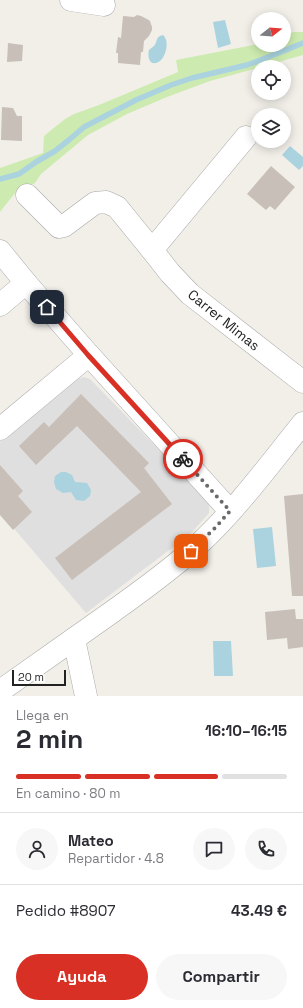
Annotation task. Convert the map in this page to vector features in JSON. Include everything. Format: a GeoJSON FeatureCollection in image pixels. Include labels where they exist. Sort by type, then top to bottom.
{"type":"FeatureCollection","features":[{"type":"Feature","properties":{"kind":"street"},"geometry":{"type":"LineString","coordinates":[[71,0],[104,5]]}},
{"type":"Feature","properties":{"kind":"street"},"geometry":{"type":"LineString","coordinates":[[152,250],[246,136]]}},
{"type":"Feature","properties":{"kind":"street","name":"Carrer Mimas"},"geometry":{"type":"LineString","coordinates":[[27,195],[59,227],[64,226],[95,203],[106,202],[117,207],[170,273],[190,294],[303,382]]}},
{"type":"Feature","properties":{"kind":"street"},"geometry":{"type":"LineString","coordinates":[[0,251],[88,355],[230,511]]}},
{"type":"Feature","properties":{"kind":"street"},"geometry":{"type":"LineString","coordinates":[[0,305],[26,283]]}},
{"type":"Feature","properties":{"kind":"street"},"geometry":{"type":"LineString","coordinates":[[0,429],[88,355]]}},
{"type":"Feature","properties":{"kind":"street"},"geometry":{"type":"LineString","coordinates":[[0,691],[168,571],[199,544],[245,495],[303,423]]}},
{"type":"Feature","properties":{"kind":"street"},"geometry":{"type":"LineString","coordinates":[[74,639],[86,696]]}},
{"type":"Feature","properties":{"kind":"shaded area"},"geometry":{"type":"Polygon","coordinates":[[[84,377],[90,379],[203,495],[209,504],[209,513],[193,531],[86,613],[0,512],[0,442],[77,379],[84,377]]]}},
{"type":"Feature","properties":{"kind":"green space"},"geometry":{"type":"Polygon","coordinates":[[[303,32],[303,55],[286,60],[251,60],[251,70],[210,81],[127,114],[88,135],[41,174],[35,183],[15,193],[0,212],[0,168],[43,153],[44,136],[65,119],[178,72],[176,60],[251,45],[251,52],[291,52],[291,33],[303,32]]]}},
{"type":"Feature","properties":{"kind":"water"},"geometry":{"type":"Polygon","coordinates":[[[225,20],[231,44],[218,48],[213,22],[225,20]]]}},
{"type":"Feature","properties":{"kind":"water"},"geometry":{"type":"Polygon","coordinates":[[[163,35],[167,45],[164,56],[160,61],[154,63],[150,61],[148,56],[149,50],[154,46],[158,38],[163,35]]]}},
{"type":"Feature","properties":{"kind":"water"},"geometry":{"type":"Polygon","coordinates":[[[291,147],[303,157],[303,166],[299,170],[282,155],[291,147]]]}},
{"type":"Feature","properties":{"kind":"water"},"geometry":{"type":"Polygon","coordinates":[[[61,472],[66,472],[72,475],[75,482],[87,483],[91,490],[90,496],[84,501],[76,500],[71,492],[63,493],[56,489],[54,482],[55,476],[61,472]]]}},
{"type":"Feature","properties":{"kind":"water"},"geometry":{"type":"Polygon","coordinates":[[[272,527],[276,566],[257,568],[253,529],[272,527]]]}},
{"type":"Feature","properties":{"kind":"water"},"geometry":{"type":"Polygon","coordinates":[[[213,641],[231,641],[233,676],[214,676],[213,641]]]}},
{"type":"Feature","properties":{"kind":"building"},"geometry":{"type":"Polygon","coordinates":[[[137,15],[150,21],[152,27],[149,36],[144,41],[140,65],[118,63],[118,53],[116,53],[118,37],[121,38],[123,16],[134,17],[137,15]]]}},
{"type":"Feature","properties":{"kind":"building"},"geometry":{"type":"Polygon","coordinates":[[[8,43],[23,45],[22,61],[7,62],[8,43]]]}},
{"type":"Feature","properties":{"kind":"building"},"geometry":{"type":"Polygon","coordinates":[[[2,107],[13,108],[17,116],[22,116],[22,141],[1,140],[2,107]]]}},
{"type":"Feature","properties":{"kind":"building"},"geometry":{"type":"Polygon","coordinates":[[[271,166],[295,187],[275,210],[270,206],[266,210],[247,194],[271,166]]]}},
{"type":"Feature","properties":{"kind":"building"},"geometry":{"type":"Polygon","coordinates":[[[81,394],[149,463],[144,468],[172,504],[72,580],[55,558],[141,492],[77,426],[36,465],[19,446],[44,422],[49,427],[81,394]]]}},
{"type":"Feature","properties":{"kind":"building"},"geometry":{"type":"Polygon","coordinates":[[[0,465],[23,491],[18,496],[32,512],[13,530],[0,515],[0,465]]]}},
{"type":"Feature","properties":{"kind":"building"},"geometry":{"type":"Polygon","coordinates":[[[303,494],[303,596],[292,596],[284,496],[303,494]]]}},
{"type":"Feature","properties":{"kind":"building"},"geometry":{"type":"Polygon","coordinates":[[[295,609],[296,619],[303,619],[303,647],[288,649],[287,638],[267,640],[265,612],[295,609]]]}},
{"type":"Feature","properties":{"kind":"waterway"},"geometry":{"type":"LineString","coordinates":[[0,179],[19,174],[55,151],[84,127],[136,100],[171,85],[192,78],[247,65],[303,43]]}},
{"type":"Feature","properties":{"kind":"way so far"},"geometry":{"type":"LineString","coordinates":[[183,459],[230,511],[191,551]]}},
{"type":"Feature","properties":{"kind":"route"},"geometry":{"type":"LineString","coordinates":[[47,307],[88,355],[183,459]]}}]}
